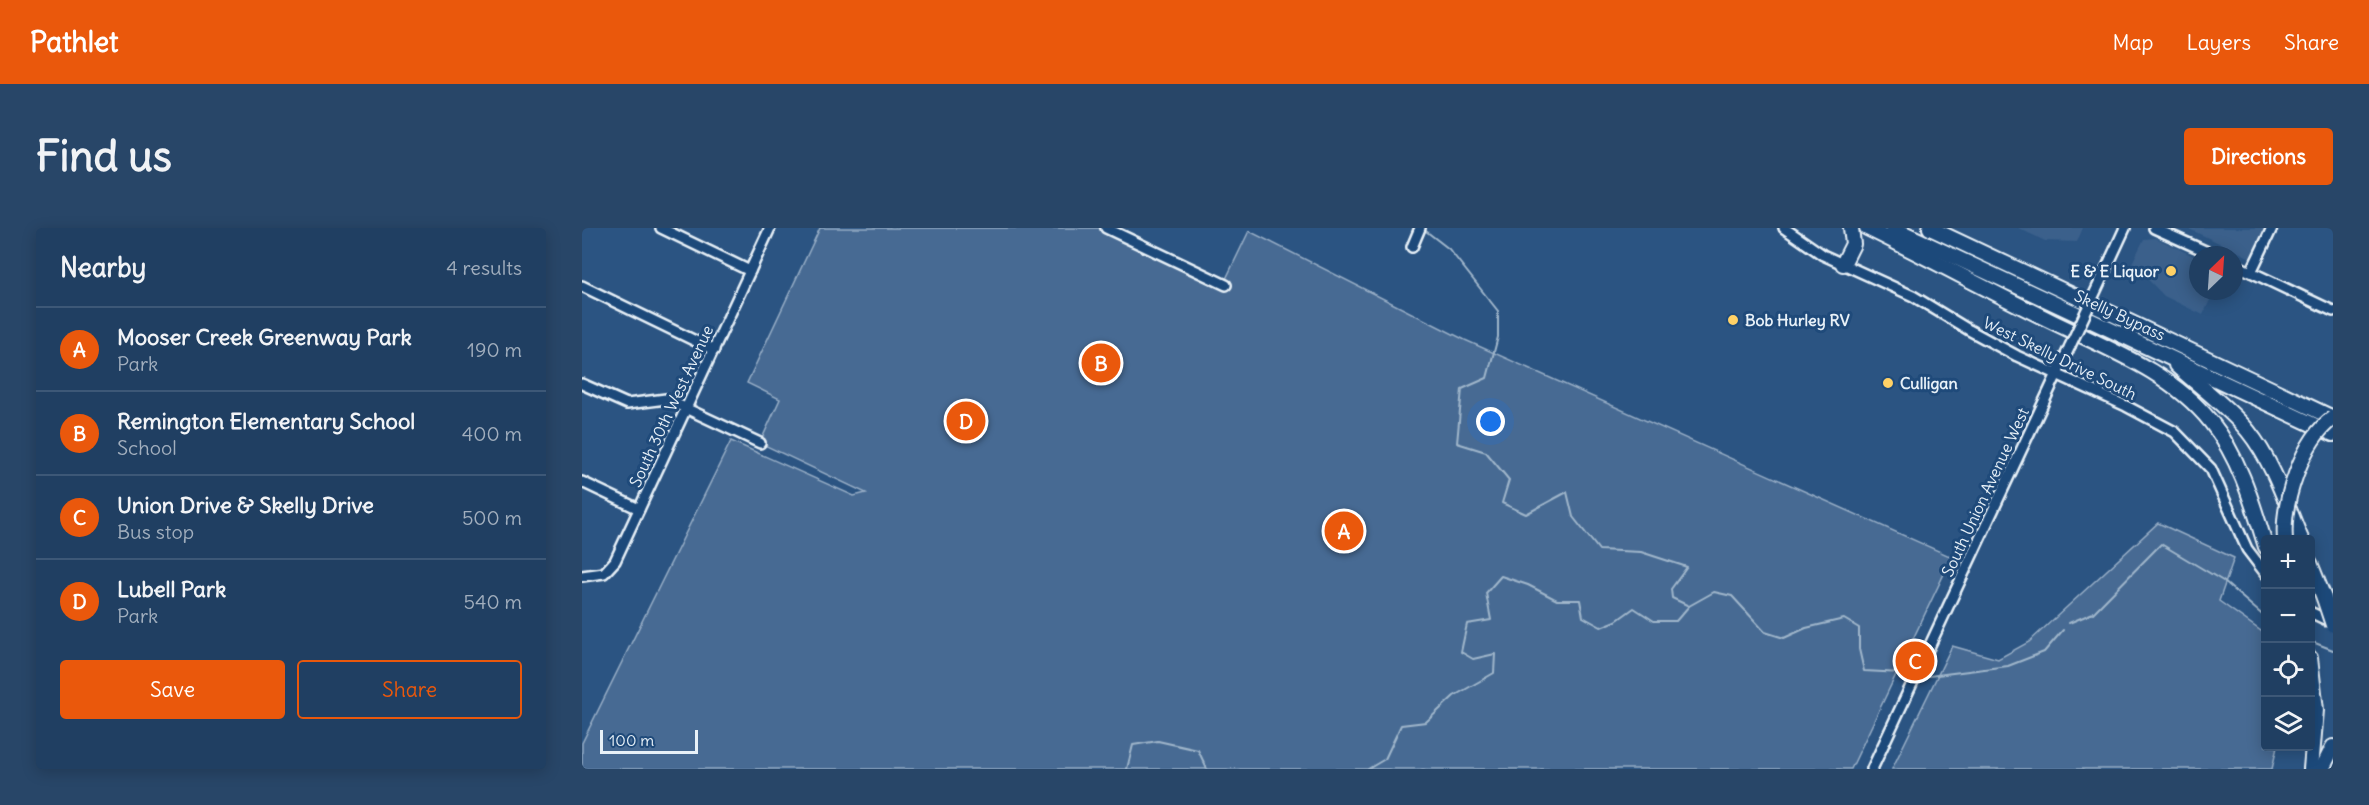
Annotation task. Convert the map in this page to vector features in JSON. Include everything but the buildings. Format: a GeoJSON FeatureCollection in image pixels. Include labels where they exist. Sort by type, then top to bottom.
{"type":"FeatureCollection","features":[{"type":"Feature","properties":{"kind":"highway"},"geometry":{"type":"LineString","coordinates":[[1843,264],[1852,244],[1851,228]]}},
{"type":"Feature","properties":{"kind":"highway"},"geometry":{"type":"LineString","coordinates":[[1867,228],[2163,377],[2204,413],[2228,448],[2250,494],[2261,535]]}},
{"type":"Feature","properties":{"kind":"highway","name":"Skelly Bypass"},"geometry":{"type":"LineString","coordinates":[[1893,228],[2333,434]]}},
{"type":"Feature","properties":{"kind":"highway","name":"Skelly Bypass"},"geometry":{"type":"LineString","coordinates":[[1930,228],[2333,418]]}},
{"type":"Feature","properties":{"kind":"highway"},"geometry":{"type":"LineString","coordinates":[[2166,355],[2241,424],[2258,444],[2274,473],[2299,535]]}},
{"type":"Feature","properties":{"kind":"highway"},"geometry":{"type":"LineString","coordinates":[[2285,535],[2290,488],[2306,452],[2333,418]]}},
{"type":"Feature","properties":{"kind":"highway"},"geometry":{"type":"LineString","coordinates":[[2315,575],[2333,624]]}},
{"type":"Feature","properties":{"kind":"highway"},"geometry":{"type":"LineString","coordinates":[[2311,769],[2316,710],[2314,697]]}},
{"type":"Feature","properties":{"kind":"highway"},"geometry":{"type":"LineString","coordinates":[[2322,769],[2333,747]]}},
{"type":"Feature","properties":{"kind":"street"},"geometry":{"type":"LineString","coordinates":[[661,228],[674,231],[750,271]]}},
{"type":"Feature","properties":{"kind":"street","name":"South 30th West Avenue"},"geometry":{"type":"LineString","coordinates":[[582,576],[599,575],[611,566],[770,228]]}},
{"type":"Feature","properties":{"kind":"street"},"geometry":{"type":"LineString","coordinates":[[1106,228],[1226,285]]}},
{"type":"Feature","properties":{"kind":"street"},"geometry":{"type":"LineString","coordinates":[[1412,247],[1420,228]]}},
{"type":"Feature","properties":{"kind":"street","name":"West Skelly Drive South"},"geometry":{"type":"LineString","coordinates":[[1784,228],[1807,246],[1913,296],[1969,330],[2157,421],[2196,451],[2220,484],[2247,549],[2261,568]]}},
{"type":"Feature","properties":{"kind":"street","name":"South Union Avenue West"},"geometry":{"type":"LineString","coordinates":[[1872,769],[2125,228]]}},
{"type":"Feature","properties":{"kind":"street"},"geometry":{"type":"LineString","coordinates":[[2154,228],[2194,246]]}},
{"type":"Feature","properties":{"kind":"street"},"geometry":{"type":"LineString","coordinates":[[2251,272],[2272,228]]}},
{"type":"Feature","properties":{"kind":"street"},"geometry":{"type":"LineString","coordinates":[[2243,268],[2333,311]]}},
{"type":"Feature","properties":{"kind":"street"},"geometry":{"type":"LineString","coordinates":[[582,286],[714,350]]}},
{"type":"Feature","properties":{"kind":"street"},"geometry":{"type":"LineString","coordinates":[[582,384],[627,404],[658,399],[686,408],[760,443]]}},
{"type":"Feature","properties":{"kind":"street"},"geometry":{"type":"LineString","coordinates":[[582,482],[639,509]]}},
{"type":"Feature","properties":{"kind":"street"},"geometry":{"type":"LineString","coordinates":[[2315,615],[2333,624]]}},
{"type":"Feature","properties":{"kind":"shaded area"},"geometry":{"type":"Polygon","coordinates":[[[820,228],[1110,228],[1224,283],[1249,231],[1465,340],[1952,557],[1851,769],[582,769],[582,743],[731,441],[854,496],[866,493],[760,443],[780,399],[747,383],[820,228]]]}},
{"type":"Feature","properties":{"kind":"shaded area"},"geometry":{"type":"Polygon","coordinates":[[[2018,228],[2083,228],[2077,242],[2045,241],[2018,228]]]}},
{"type":"Feature","properties":{"kind":"shaded area"},"geometry":{"type":"Polygon","coordinates":[[[2187,228],[2265,228],[2251,258],[2243,254],[2243,246],[2225,246],[2187,228]]]}},
{"type":"Feature","properties":{"kind":"shaded area"},"geometry":{"type":"Polygon","coordinates":[[[2156,238],[2189,254],[2189,300],[2210,300],[2203,315],[2164,296],[2132,263],[2144,239],[2156,238]]]}},
{"type":"Feature","properties":{"kind":"shaded area"},"geometry":{"type":"Polygon","coordinates":[[[2158,523],[2234,558],[2219,601],[2261,631],[2261,751],[2276,751],[2272,769],[1892,769],[1952,646],[1998,659],[2029,642],[2158,523]]]}},
{"type":"Feature","properties":{"kind":"waterway"},"geometry":{"type":"LineString","coordinates":[[1422,228],[1449,249],[1498,311],[1498,337],[1487,378],[1462,389],[1457,443],[1486,452],[1509,480],[1502,503],[1526,514],[1567,492],[1573,517],[1599,550],[1641,552],[1687,567],[1671,589],[1672,598],[1689,606]]}},
{"type":"Feature","properties":{"kind":"waterway"},"geometry":{"type":"LineString","coordinates":[[2069,623],[2093,613],[2161,544],[2223,581],[2261,614]]}},
{"type":"Feature","properties":{"kind":"waterway"},"geometry":{"type":"LineString","coordinates":[[1368,769],[1385,759],[1401,725],[1426,722],[1454,696],[1494,673],[1495,654],[1473,659],[1461,652],[1467,624],[1491,620],[1486,593],[1501,576],[1528,585],[1557,600],[1580,600],[1583,617],[1601,627],[1616,621],[1634,608],[1654,621],[1676,621],[1689,606],[1714,592],[1732,596],[1765,632],[1784,638],[1806,628],[1844,619],[1859,628],[1859,649],[1864,671],[1902,673]]}},
{"type":"Feature","properties":{"kind":"waterway"},"geometry":{"type":"LineString","coordinates":[[1929,676],[2008,666],[2044,652],[2063,630]]}},
{"type":"Feature","properties":{"kind":"waterway"},"geometry":{"type":"LineString","coordinates":[[2315,643],[2333,650]]}},
{"type":"Feature","properties":{"kind":"waterway"},"geometry":{"type":"LineString","coordinates":[[1127,769],[1133,745],[1158,741],[1198,750],[1207,769]]}},
{"type":"Feature","properties":{"kind":"place","name":"E & E Liquor"},"geometry":{"type":"Point","coordinates":[2171,271]}},
{"type":"Feature","properties":{"kind":"place","name":"Bob Hurley RV"},"geometry":{"type":"Point","coordinates":[1733,320]}},
{"type":"Feature","properties":{"kind":"place","name":"Remington Elementary School"},"geometry":{"type":"Point","coordinates":[1101,363]}},
{"type":"Feature","properties":{"kind":"place","name":"Culligan"},"geometry":{"type":"Point","coordinates":[1888,383]}},
{"type":"Feature","properties":{"kind":"place","name":"Lubell Park"},"geometry":{"type":"Point","coordinates":[966,421]}},
{"type":"Feature","properties":{"kind":"place","name":"Mooser Creek Greenway Park"},"geometry":{"type":"Point","coordinates":[1344,531]}},
{"type":"Feature","properties":{"kind":"place","name":"Union Drive & Skelly Drive"},"geometry":{"type":"Point","coordinates":[1915,661]}}]}
